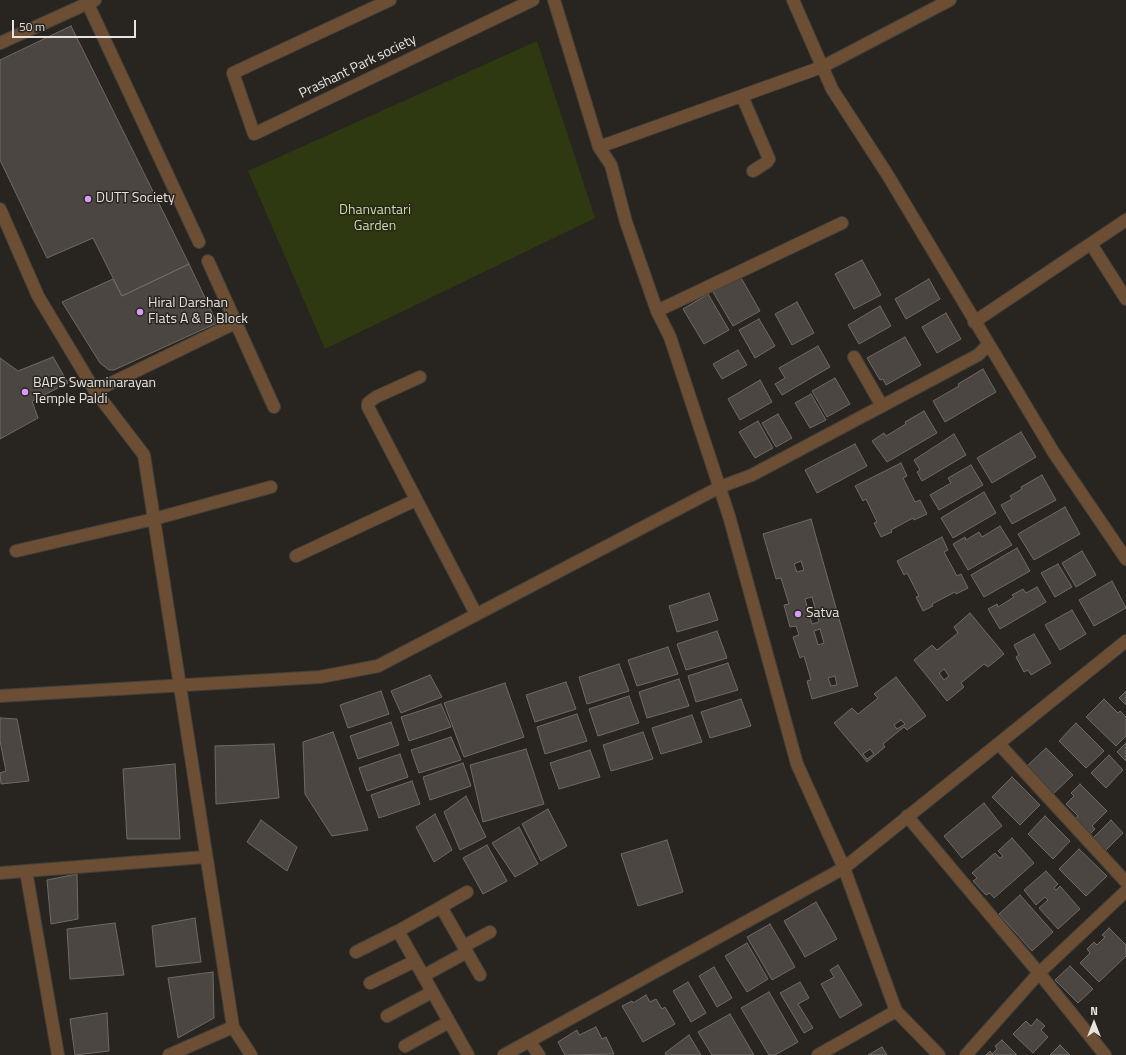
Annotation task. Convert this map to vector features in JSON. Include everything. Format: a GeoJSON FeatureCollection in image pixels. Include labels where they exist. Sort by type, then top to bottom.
{"type":"FeatureCollection","features":[{"type":"Feature","properties":{"kind":"street","name":"Prashant Park society"},"geometry":{"type":"LineString","coordinates":[[390,0],[233,73],[254,134],[532,0]]}},
{"type":"Feature","properties":{"kind":"street"},"geometry":{"type":"LineString","coordinates":[[554,0],[599,147],[611,165],[626,222],[656,311],[670,337],[720,487],[797,764],[844,868],[896,1011],[939,1055]]}},
{"type":"Feature","properties":{"kind":"street"},"geometry":{"type":"LineString","coordinates":[[793,0],[832,89],[887,174],[974,322],[1054,453],[1126,559]]}},
{"type":"Feature","properties":{"kind":"street"},"geometry":{"type":"LineString","coordinates":[[599,147],[822,67],[950,0]]}},
{"type":"Feature","properties":{"kind":"street"},"geometry":{"type":"LineString","coordinates":[[0,43],[90,1],[199,242]]}},
{"type":"Feature","properties":{"kind":"street"},"geometry":{"type":"LineString","coordinates":[[742,96],[768,159],[767,162],[754,171]]}},
{"type":"Feature","properties":{"kind":"street"},"geometry":{"type":"LineString","coordinates":[[0,210],[38,296],[95,391],[144,455],[205,857],[233,1027],[251,1055]]}},
{"type":"Feature","properties":{"kind":"street"},"geometry":{"type":"LineString","coordinates":[[974,322],[1126,220]]}},
{"type":"Feature","properties":{"kind":"street"},"geometry":{"type":"LineString","coordinates":[[656,311],[842,223]]}},
{"type":"Feature","properties":{"kind":"street"},"geometry":{"type":"LineString","coordinates":[[1091,244],[1126,299]]}},
{"type":"Feature","properties":{"kind":"street"},"geometry":{"type":"LineString","coordinates":[[208,261],[274,407]]}},
{"type":"Feature","properties":{"kind":"street"},"geometry":{"type":"LineString","coordinates":[[95,391],[235,323]]}},
{"type":"Feature","properties":{"kind":"street"},"geometry":{"type":"LineString","coordinates":[[0,696],[320,677],[378,666],[720,487],[752,475],[978,355],[988,345]]}},
{"type":"Feature","properties":{"kind":"street"},"geometry":{"type":"LineString","coordinates":[[854,357],[882,406]]}},
{"type":"Feature","properties":{"kind":"street"},"geometry":{"type":"LineString","coordinates":[[420,377],[376,397],[368,403],[368,407],[476,614]]}},
{"type":"Feature","properties":{"kind":"street"},"geometry":{"type":"LineString","coordinates":[[16,551],[154,519],[271,488]]}},
{"type":"Feature","properties":{"kind":"street"},"geometry":{"type":"LineString","coordinates":[[296,556],[416,500]]}},
{"type":"Feature","properties":{"kind":"street"},"geometry":{"type":"LineString","coordinates":[[504,1055],[844,868],[1126,641]]}},
{"type":"Feature","properties":{"kind":"street"},"geometry":{"type":"LineString","coordinates":[[999,744],[1126,882]]}},
{"type":"Feature","properties":{"kind":"street"},"geometry":{"type":"LineString","coordinates":[[907,816],[1039,973],[1104,1055]]}},
{"type":"Feature","properties":{"kind":"street"},"geometry":{"type":"LineString","coordinates":[[0,873],[205,857]]}},
{"type":"Feature","properties":{"kind":"street"},"geometry":{"type":"LineString","coordinates":[[26,871],[58,1055]]}},
{"type":"Feature","properties":{"kind":"street"},"geometry":{"type":"LineString","coordinates":[[966,1055],[1039,973],[1126,891]]}},
{"type":"Feature","properties":{"kind":"street"},"geometry":{"type":"LineString","coordinates":[[356,952],[398,931],[467,892]]}},
{"type":"Feature","properties":{"kind":"street"},"geometry":{"type":"LineString","coordinates":[[441,907],[480,974]]}},
{"type":"Feature","properties":{"kind":"street"},"geometry":{"type":"LineString","coordinates":[[398,931],[468,1055]]}},
{"type":"Feature","properties":{"kind":"street"},"geometry":{"type":"LineString","coordinates":[[423,976],[490,932]]}},
{"type":"Feature","properties":{"kind":"street"},"geometry":{"type":"LineString","coordinates":[[370,983],[415,961]]}},
{"type":"Feature","properties":{"kind":"street"},"geometry":{"type":"LineString","coordinates":[[387,1016],[432,992]]}},
{"type":"Feature","properties":{"kind":"street"},"geometry":{"type":"LineString","coordinates":[[818,1055],[896,1011]]}},
{"type":"Feature","properties":{"kind":"street"},"geometry":{"type":"LineString","coordinates":[[405,1046],[449,1022]]}},
{"type":"Feature","properties":{"kind":"street"},"geometry":{"type":"LineString","coordinates":[[169,1055],[233,1027]]}},
{"type":"Feature","properties":{"kind":"street"},"geometry":{"type":"LineString","coordinates":[[529,1041],[540,1055]]}},
{"type":"Feature","properties":{"kind":"green space","name":"Dhanvantari Garden"},"geometry":{"type":"Polygon","coordinates":[[[537,41],[595,218],[325,349],[248,171],[537,41]]]}},
{"type":"Feature","properties":{"kind":"building","name":"DUTT Society"},"geometry":{"type":"Polygon","coordinates":[[[71,26],[189,264],[122,296],[93,238],[47,258],[0,160],[0,60],[71,26]]]}},
{"type":"Feature","properties":{"kind":"building"},"geometry":{"type":"Polygon","coordinates":[[[862,260],[881,295],[854,309],[835,274],[862,260]]]}},
{"type":"Feature","properties":{"kind":"building","name":"Hiral Darshan Flats A & B Block"},"geometry":{"type":"Polygon","coordinates":[[[189,264],[217,323],[114,370],[109,370],[100,363],[62,302],[113,279],[122,296],[189,264]]]}},
{"type":"Feature","properties":{"kind":"building"},"geometry":{"type":"Polygon","coordinates":[[[740,276],[760,311],[733,326],[713,292],[740,276]]]}},
{"type":"Feature","properties":{"kind":"building"},"geometry":{"type":"Polygon","coordinates":[[[929,279],[940,299],[906,319],[895,299],[929,279]]]}},
{"type":"Feature","properties":{"kind":"building"},"geometry":{"type":"Polygon","coordinates":[[[708,294],[729,330],[704,344],[683,309],[708,294]]]}},
{"type":"Feature","properties":{"kind":"building"},"geometry":{"type":"Polygon","coordinates":[[[797,302],[814,333],[792,345],[775,314],[797,302]]]}},
{"type":"Feature","properties":{"kind":"building"},"geometry":{"type":"Polygon","coordinates":[[[880,306],[891,326],[859,344],[848,325],[880,306]]]}},
{"type":"Feature","properties":{"kind":"building"},"geometry":{"type":"Polygon","coordinates":[[[946,313],[961,339],[937,353],[922,327],[946,313]]]}},
{"type":"Feature","properties":{"kind":"building"},"geometry":{"type":"Polygon","coordinates":[[[759,319],[775,346],[755,358],[739,330],[759,319]]]}},
{"type":"Feature","properties":{"kind":"building"},"geometry":{"type":"Polygon","coordinates":[[[905,337],[921,365],[886,385],[883,379],[880,380],[867,358],[905,337]]]}},
{"type":"Feature","properties":{"kind":"building"},"geometry":{"type":"Polygon","coordinates":[[[818,346],[830,367],[782,395],[775,384],[785,378],[779,368],[818,346]]]}},
{"type":"Feature","properties":{"kind":"building"},"geometry":{"type":"Polygon","coordinates":[[[738,350],[747,365],[722,379],[713,364],[738,350]]]}},
{"type":"Feature","properties":{"kind":"building","name":"BAPS Swaminarayan Temple Paldi"},"geometry":{"type":"Polygon","coordinates":[[[53,357],[68,383],[32,401],[38,418],[0,439],[0,358],[18,371],[53,357]]]}},
{"type":"Feature","properties":{"kind":"building"},"geometry":{"type":"Polygon","coordinates":[[[983,369],[996,392],[945,422],[933,401],[959,386],[958,384],[983,369]]]}},
{"type":"Feature","properties":{"kind":"building"},"geometry":{"type":"Polygon","coordinates":[[[835,378],[850,404],[827,417],[812,391],[835,378]]]}},
{"type":"Feature","properties":{"kind":"building"},"geometry":{"type":"Polygon","coordinates":[[[760,380],[772,402],[740,420],[728,399],[760,380]]]}},
{"type":"Feature","properties":{"kind":"building"},"geometry":{"type":"Polygon","coordinates":[[[811,394],[826,420],[810,428],[795,403],[811,394]]]}},
{"type":"Feature","properties":{"kind":"building"},"geometry":{"type":"Polygon","coordinates":[[[924,411],[937,433],[887,462],[872,441],[884,433],[886,436],[906,424],[905,422],[924,411]]]}},
{"type":"Feature","properties":{"kind":"building"},"geometry":{"type":"Polygon","coordinates":[[[778,414],[792,438],[776,447],[762,423],[778,414]]]}},
{"type":"Feature","properties":{"kind":"building"},"geometry":{"type":"Polygon","coordinates":[[[758,421],[773,448],[755,458],[739,432],[758,421]]]}},
{"type":"Feature","properties":{"kind":"building"},"geometry":{"type":"Polygon","coordinates":[[[1021,432],[1036,457],[992,483],[977,458],[1021,432]]]}},
{"type":"Feature","properties":{"kind":"building"},"geometry":{"type":"Polygon","coordinates":[[[954,434],[966,455],[922,481],[917,472],[920,470],[914,460],[954,434]]]}},
{"type":"Feature","properties":{"kind":"building"},"geometry":{"type":"Polygon","coordinates":[[[855,444],[867,466],[817,493],[805,470],[855,444]]]}},
{"type":"Feature","properties":{"kind":"building"},"geometry":{"type":"Polygon","coordinates":[[[901,463],[907,476],[903,478],[915,502],[920,500],[927,514],[914,520],[913,518],[891,530],[892,532],[881,537],[874,523],[877,522],[866,499],[863,501],[855,486],[901,463]]]}},
{"type":"Feature","properties":{"kind":"building"},"geometry":{"type":"Polygon","coordinates":[[[971,465],[983,485],[939,510],[930,495],[951,483],[948,478],[971,465]]]}},
{"type":"Feature","properties":{"kind":"building"},"geometry":{"type":"Polygon","coordinates":[[[1042,475],[1056,500],[1012,524],[1001,505],[1012,499],[1010,496],[1022,489],[1021,487],[1042,475]]]}},
{"type":"Feature","properties":{"kind":"building"},"geometry":{"type":"Polygon","coordinates":[[[984,492],[996,513],[953,538],[941,518],[984,492]]]}},
{"type":"Feature","properties":{"kind":"building"},"geometry":{"type":"Polygon","coordinates":[[[1065,507],[1080,534],[1034,560],[1018,534],[1065,507]]]}},
{"type":"Feature","properties":{"kind":"building","name":"Satva"},"geometry":{"type":"Polygon","coordinates":[[[811,519],[858,686],[812,699],[807,681],[811,680],[804,656],[800,658],[793,637],[799,635],[796,626],[790,627],[784,605],[789,604],[781,578],[776,579],[763,534],[811,519]],[[801,561],[794,564],[797,572],[804,570],[801,561]],[[812,597],[805,599],[812,624],[819,622],[812,597]],[[820,629],[814,631],[818,645],[824,643],[820,629]],[[835,676],[828,678],[831,686],[837,685],[835,676]]]}},
{"type":"Feature","properties":{"kind":"building"},"geometry":{"type":"Polygon","coordinates":[[[1000,526],[1012,545],[968,570],[953,544],[965,537],[966,540],[979,532],[982,537],[1000,526]]]}},
{"type":"Feature","properties":{"kind":"building"},"geometry":{"type":"Polygon","coordinates":[[[942,537],[948,550],[944,552],[957,576],[961,574],[968,588],[956,594],[955,592],[932,604],[933,606],[923,611],[916,597],[919,596],[907,573],[904,575],[897,561],[942,537]]]}},
{"type":"Feature","properties":{"kind":"building"},"geometry":{"type":"Polygon","coordinates":[[[1017,548],[1030,571],[984,597],[971,575],[1017,548]]]}},
{"type":"Feature","properties":{"kind":"building"},"geometry":{"type":"Polygon","coordinates":[[[1082,551],[1096,575],[1076,587],[1062,563],[1082,551]]]}},
{"type":"Feature","properties":{"kind":"building"},"geometry":{"type":"Polygon","coordinates":[[[1058,564],[1072,587],[1055,597],[1041,573],[1058,564]]]}},
{"type":"Feature","properties":{"kind":"building"},"geometry":{"type":"Polygon","coordinates":[[[1112,581],[1126,608],[1094,626],[1079,600],[1112,581]]]}},
{"type":"Feature","properties":{"kind":"building"},"geometry":{"type":"Polygon","coordinates":[[[1037,587],[1046,602],[1000,629],[988,609],[997,604],[998,607],[1014,597],[1012,595],[1023,589],[1026,593],[1037,587]]]}},
{"type":"Feature","properties":{"kind":"building"},"geometry":{"type":"Polygon","coordinates":[[[709,593],[718,620],[677,632],[669,606],[709,593]]]}},
{"type":"Feature","properties":{"kind":"building"},"geometry":{"type":"Polygon","coordinates":[[[1072,610],[1086,634],[1060,650],[1045,625],[1072,610]]]}},
{"type":"Feature","properties":{"kind":"building"},"geometry":{"type":"Polygon","coordinates":[[[970,613],[1004,654],[988,667],[984,664],[961,683],[964,687],[947,701],[914,660],[932,645],[937,650],[958,633],[954,627],[970,613]],[[944,669],[939,673],[944,680],[949,676],[944,669]]]}},
{"type":"Feature","properties":{"kind":"building"},"geometry":{"type":"Polygon","coordinates":[[[717,631],[727,658],[686,670],[677,644],[717,631]]]}},
{"type":"Feature","properties":{"kind":"building"},"geometry":{"type":"Polygon","coordinates":[[[1034,634],[1051,663],[1031,675],[1028,670],[1024,672],[1016,657],[1019,655],[1014,645],[1034,634]]]}},
{"type":"Feature","properties":{"kind":"building"},"geometry":{"type":"Polygon","coordinates":[[[668,647],[678,674],[637,686],[628,660],[668,647]]]}},
{"type":"Feature","properties":{"kind":"building"},"geometry":{"type":"Polygon","coordinates":[[[728,663],[738,690],[696,702],[688,676],[728,663]]]}},
{"type":"Feature","properties":{"kind":"building"},"geometry":{"type":"Polygon","coordinates":[[[619,664],[629,691],[587,704],[579,677],[619,664]]]}},
{"type":"Feature","properties":{"kind":"building"},"geometry":{"type":"Polygon","coordinates":[[[430,675],[442,697],[401,713],[391,691],[430,675]]]}},
{"type":"Feature","properties":{"kind":"building"},"geometry":{"type":"Polygon","coordinates":[[[896,677],[926,716],[907,730],[904,727],[883,744],[885,747],[867,762],[834,723],[852,708],[858,714],[878,698],[874,694],[896,677]],[[901,720],[894,725],[897,729],[905,724],[901,720]],[[870,749],[863,754],[867,759],[874,754],[870,749]]]}},
{"type":"Feature","properties":{"kind":"building"},"geometry":{"type":"Polygon","coordinates":[[[679,679],[689,706],[647,718],[639,692],[679,679]]]}},
{"type":"Feature","properties":{"kind":"building"},"geometry":{"type":"Polygon","coordinates":[[[566,682],[576,709],[535,722],[526,695],[566,682]]]}},
{"type":"Feature","properties":{"kind":"building"},"geometry":{"type":"Polygon","coordinates":[[[505,683],[524,737],[464,757],[444,703],[505,683]]]}},
{"type":"Feature","properties":{"kind":"building"},"geometry":{"type":"Polygon","coordinates":[[[381,691],[389,714],[348,728],[340,705],[381,691]]]}},
{"type":"Feature","properties":{"kind":"building"},"geometry":{"type":"Polygon","coordinates":[[[1126,691],[1126,705],[1119,698],[1126,691]]]}},
{"type":"Feature","properties":{"kind":"building"},"geometry":{"type":"Polygon","coordinates":[[[629,696],[639,723],[598,736],[589,709],[629,696]]]}},
{"type":"Feature","properties":{"kind":"building"},"geometry":{"type":"Polygon","coordinates":[[[741,699],[751,726],[710,738],[701,712],[741,699]]]}},
{"type":"Feature","properties":{"kind":"building"},"geometry":{"type":"Polygon","coordinates":[[[1104,699],[1118,713],[1120,711],[1126,717],[1126,736],[1116,746],[1086,717],[1104,699]]]}},
{"type":"Feature","properties":{"kind":"building"},"geometry":{"type":"Polygon","coordinates":[[[441,704],[451,727],[409,741],[401,717],[441,704]]]}},
{"type":"Feature","properties":{"kind":"building"},"geometry":{"type":"Polygon","coordinates":[[[577,714],[587,741],[545,754],[537,727],[577,714]]]}},
{"type":"Feature","properties":{"kind":"building"},"geometry":{"type":"Polygon","coordinates":[[[692,715],[702,742],[661,754],[652,728],[692,715]]]}},
{"type":"Feature","properties":{"kind":"building"},"geometry":{"type":"Polygon","coordinates":[[[0,718],[17,719],[29,781],[1,784],[0,773],[6,771],[0,741],[0,718]]]}},
{"type":"Feature","properties":{"kind":"building"},"geometry":{"type":"Polygon","coordinates":[[[391,722],[399,745],[358,759],[350,736],[391,722]]]}},
{"type":"Feature","properties":{"kind":"building"},"geometry":{"type":"Polygon","coordinates":[[[1076,723],[1104,751],[1086,768],[1059,741],[1076,723]]]}},
{"type":"Feature","properties":{"kind":"building"},"geometry":{"type":"Polygon","coordinates":[[[333,732],[368,830],[332,836],[305,794],[303,742],[333,732]]]}},
{"type":"Feature","properties":{"kind":"building"},"geometry":{"type":"Polygon","coordinates":[[[643,732],[653,759],[611,771],[603,745],[643,732]]]}},
{"type":"Feature","properties":{"kind":"building"},"geometry":{"type":"Polygon","coordinates":[[[451,737],[461,760],[419,773],[411,750],[451,737]]]}},
{"type":"Feature","properties":{"kind":"building"},"geometry":{"type":"Polygon","coordinates":[[[1126,743],[1126,761],[1117,752],[1126,743]]]}},
{"type":"Feature","properties":{"kind":"building"},"geometry":{"type":"Polygon","coordinates":[[[274,744],[279,798],[216,804],[215,746],[274,744]]]}},
{"type":"Feature","properties":{"kind":"building"},"geometry":{"type":"Polygon","coordinates":[[[1046,748],[1073,775],[1051,796],[1024,769],[1046,748]]]}},
{"type":"Feature","properties":{"kind":"building"},"geometry":{"type":"Polygon","coordinates":[[[526,749],[544,804],[483,822],[470,765],[526,749]]]}},
{"type":"Feature","properties":{"kind":"building"},"geometry":{"type":"Polygon","coordinates":[[[590,750],[600,777],[559,789],[550,763],[590,750]]]}},
{"type":"Feature","properties":{"kind":"building"},"geometry":{"type":"Polygon","coordinates":[[[400,754],[408,777],[367,791],[359,768],[400,754]]]}},
{"type":"Feature","properties":{"kind":"building"},"geometry":{"type":"Polygon","coordinates":[[[1109,755],[1123,770],[1106,788],[1091,773],[1109,755]]]}},
{"type":"Feature","properties":{"kind":"building"},"geometry":{"type":"Polygon","coordinates":[[[463,763],[471,786],[430,800],[423,777],[463,763]]]}},
{"type":"Feature","properties":{"kind":"building"},"geometry":{"type":"Polygon","coordinates":[[[175,764],[180,839],[127,839],[123,769],[175,764]]]}},
{"type":"Feature","properties":{"kind":"building"},"geometry":{"type":"Polygon","coordinates":[[[1012,777],[1040,805],[1020,825],[992,797],[1012,777]]]}},
{"type":"Feature","properties":{"kind":"building"},"geometry":{"type":"Polygon","coordinates":[[[412,781],[420,804],[379,818],[371,795],[412,781]]]}},
{"type":"Feature","properties":{"kind":"building"},"geometry":{"type":"Polygon","coordinates":[[[1080,784],[1107,811],[1092,826],[1095,829],[1090,834],[1075,819],[1078,816],[1066,804],[1074,796],[1071,793],[1080,784]]]}},
{"type":"Feature","properties":{"kind":"building"},"geometry":{"type":"Polygon","coordinates":[[[466,796],[486,837],[460,850],[444,812],[466,796]]]}},
{"type":"Feature","properties":{"kind":"building"},"geometry":{"type":"Polygon","coordinates":[[[984,803],[1002,826],[962,858],[944,836],[984,803]]]}},
{"type":"Feature","properties":{"kind":"building"},"geometry":{"type":"Polygon","coordinates":[[[548,809],[567,846],[541,861],[522,824],[548,809]]]}},
{"type":"Feature","properties":{"kind":"building"},"geometry":{"type":"Polygon","coordinates":[[[435,814],[452,850],[434,862],[416,827],[435,814]]]}},
{"type":"Feature","properties":{"kind":"building"},"geometry":{"type":"Polygon","coordinates":[[[1045,816],[1070,841],[1053,859],[1028,834],[1045,816]]]}},
{"type":"Feature","properties":{"kind":"building"},"geometry":{"type":"Polygon","coordinates":[[[261,820],[297,847],[287,871],[247,842],[261,820]]]}},
{"type":"Feature","properties":{"kind":"building"},"geometry":{"type":"Polygon","coordinates":[[[1111,820],[1123,833],[1104,852],[1091,840],[1111,820]]]}},
{"type":"Feature","properties":{"kind":"building"},"geometry":{"type":"Polygon","coordinates":[[[519,827],[538,864],[515,877],[492,843],[519,827]]]}},
{"type":"Feature","properties":{"kind":"building"},"geometry":{"type":"Polygon","coordinates":[[[1012,838],[1034,863],[994,898],[990,893],[986,895],[973,881],[977,878],[972,873],[995,853],[1000,858],[1003,856],[998,851],[1012,838]]]}},
{"type":"Feature","properties":{"kind":"building"},"geometry":{"type":"Polygon","coordinates":[[[667,840],[683,892],[638,906],[621,854],[667,840]]]}},
{"type":"Feature","properties":{"kind":"building"},"geometry":{"type":"Polygon","coordinates":[[[487,845],[507,881],[483,894],[463,858],[487,845]]]}},
{"type":"Feature","properties":{"kind":"building"},"geometry":{"type":"Polygon","coordinates":[[[1079,849],[1107,876],[1086,896],[1059,869],[1079,849]]]}},
{"type":"Feature","properties":{"kind":"building"},"geometry":{"type":"Polygon","coordinates":[[[1046,871],[1058,884],[1054,888],[1056,890],[1060,886],[1080,909],[1058,929],[1039,908],[1048,900],[1045,897],[1036,905],[1024,890],[1046,871]]]}},
{"type":"Feature","properties":{"kind":"building"},"geometry":{"type":"Polygon","coordinates":[[[77,874],[78,919],[51,924],[47,880],[77,874]]]}},
{"type":"Feature","properties":{"kind":"building"},"geometry":{"type":"Polygon","coordinates":[[[1020,895],[1053,932],[1032,951],[999,914],[1020,895]]]}},
{"type":"Feature","properties":{"kind":"building"},"geometry":{"type":"Polygon","coordinates":[[[816,902],[837,939],[805,957],[784,921],[816,902]]]}},
{"type":"Feature","properties":{"kind":"building"},"geometry":{"type":"Polygon","coordinates":[[[195,918],[201,962],[156,967],[152,926],[195,918]]]}},
{"type":"Feature","properties":{"kind":"building"},"geometry":{"type":"Polygon","coordinates":[[[115,923],[124,975],[70,979],[67,929],[115,923]]]}},
{"type":"Feature","properties":{"kind":"building"},"geometry":{"type":"Polygon","coordinates":[[[770,924],[795,967],[772,980],[747,937],[770,924]]]}},
{"type":"Feature","properties":{"kind":"building"},"geometry":{"type":"Polygon","coordinates":[[[1109,928],[1126,945],[1126,956],[1099,982],[1080,963],[1090,953],[1087,949],[1094,942],[1097,945],[1105,937],[1102,935],[1109,928]]]}},
{"type":"Feature","properties":{"kind":"building"},"geometry":{"type":"Polygon","coordinates":[[[747,943],[768,979],[747,992],[725,956],[747,943]]]}},
{"type":"Feature","properties":{"kind":"building"},"geometry":{"type":"Polygon","coordinates":[[[838,965],[862,1005],[840,1018],[821,984],[834,977],[830,970],[838,965]]]}},
{"type":"Feature","properties":{"kind":"building"},"geometry":{"type":"Polygon","coordinates":[[[1070,966],[1093,989],[1078,1003],[1055,980],[1070,966]]]}},
{"type":"Feature","properties":{"kind":"building"},"geometry":{"type":"Polygon","coordinates":[[[714,967],[732,998],[717,1007],[699,976],[714,967]]]}},
{"type":"Feature","properties":{"kind":"building"},"geometry":{"type":"Polygon","coordinates":[[[213,972],[214,1018],[178,1038],[168,978],[213,972]]]}},
{"type":"Feature","properties":{"kind":"building"},"geometry":{"type":"Polygon","coordinates":[[[688,982],[706,1013],[691,1022],[673,991],[688,982]]]}},
{"type":"Feature","properties":{"kind":"building"},"geometry":{"type":"Polygon","coordinates":[[[800,982],[809,998],[798,1004],[813,1028],[804,1033],[780,993],[800,982]]]}},
{"type":"Feature","properties":{"kind":"building"},"geometry":{"type":"Polygon","coordinates":[[[769,992],[798,1042],[775,1055],[769,1055],[741,1008],[769,992]]]}},
{"type":"Feature","properties":{"kind":"building"},"geometry":{"type":"Polygon","coordinates":[[[646,995],[650,1002],[656,999],[662,1009],[665,1007],[675,1024],[643,1042],[622,1006],[632,1001],[633,1003],[646,995]]]}},
{"type":"Feature","properties":{"kind":"building"},"geometry":{"type":"Polygon","coordinates":[[[107,1013],[109,1051],[75,1055],[70,1019],[107,1013]]]}},
{"type":"Feature","properties":{"kind":"building"},"geometry":{"type":"Polygon","coordinates":[[[730,1014],[754,1055],[712,1055],[698,1032],[730,1014]]]}},
{"type":"Feature","properties":{"kind":"building"},"geometry":{"type":"Polygon","coordinates":[[[1037,1019],[1045,1026],[1041,1030],[1048,1037],[1033,1053],[1013,1034],[1026,1021],[1031,1026],[1037,1019]]]}},
{"type":"Feature","properties":{"kind":"building"},"geometry":{"type":"Polygon","coordinates":[[[596,1027],[602,1039],[606,1037],[614,1054],[565,1055],[558,1042],[577,1030],[579,1035],[596,1027]]]}},
{"type":"Feature","properties":{"kind":"building"},"geometry":{"type":"Polygon","coordinates":[[[689,1035],[701,1055],[666,1055],[665,1053],[689,1035]]]}},
{"type":"Feature","properties":{"kind":"building"},"geometry":{"type":"Polygon","coordinates":[[[1002,1040],[1017,1055],[986,1055],[990,1051],[992,1054],[997,1049],[995,1046],[1002,1040]]]}},
{"type":"Feature","properties":{"kind":"building"},"geometry":{"type":"Polygon","coordinates":[[[1060,1045],[1070,1055],[1050,1055],[1060,1045]]]}},
{"type":"Feature","properties":{"kind":"building"},"geometry":{"type":"Polygon","coordinates":[[[882,1047],[887,1055],[868,1055],[882,1047]]]}},
{"type":"Feature","properties":{"kind":"place","name":"DUTT Society"},"geometry":{"type":"Point","coordinates":[88,199]}},
{"type":"Feature","properties":{"kind":"place","name":"Hiral Darshan Flats A & B Block"},"geometry":{"type":"Point","coordinates":[140,312]}},
{"type":"Feature","properties":{"kind":"place","name":"BAPS Swaminarayan Temple Paldi"},"geometry":{"type":"Point","coordinates":[25,392]}},
{"type":"Feature","properties":{"kind":"place","name":"Satva"},"geometry":{"type":"Point","coordinates":[798,614]}}]}
